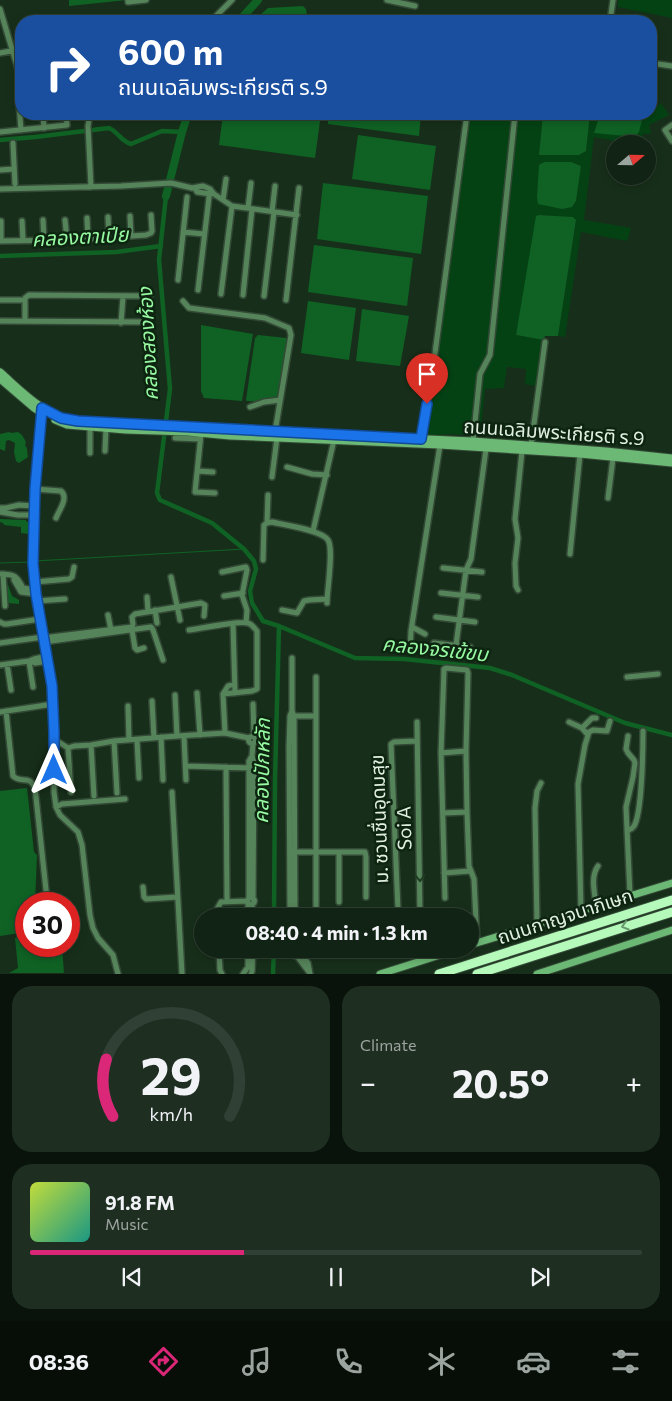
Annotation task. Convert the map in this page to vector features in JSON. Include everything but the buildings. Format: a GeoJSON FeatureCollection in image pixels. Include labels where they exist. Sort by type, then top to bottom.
{"type":"FeatureCollection","features":[{"type":"Feature","properties":{"kind":"highway","name":"ถนนกาญจนาภิเษก"},"geometry":{"type":"LineString","coordinates":[[439,974],[672,900]]}},
{"type":"Feature","properties":{"kind":"highway","name":"ถนนกาญจนาภิเษก"},"geometry":{"type":"LineString","coordinates":[[477,974],[672,912]]}},
{"type":"Feature","properties":{"kind":"main road","name":"ถนนเฉลิมพระเกียรติ ร.9"},"geometry":{"type":"LineString","coordinates":[[0,372],[41,410],[61,418],[78,421],[140,427],[276,435],[473,442],[606,451],[672,458]]}},
{"type":"Feature","properties":{"kind":"main road","name":"ถนนเฉลิมพระเกียรติ ร.9"},"geometry":{"type":"LineString","coordinates":[[0,379],[41,410],[67,425],[106,428],[140,427]]}},
{"type":"Feature","properties":{"kind":"main road","name":"ถนนเฉลิมพระเกียรติ ร.9"},"geometry":{"type":"LineString","coordinates":[[188,430],[200,436],[276,435],[580,454],[672,463]]}},
{"type":"Feature","properties":{"kind":"main road"},"geometry":{"type":"LineString","coordinates":[[479,942],[672,882]]}},
{"type":"Feature","properties":{"kind":"main road"},"geometry":{"type":"LineString","coordinates":[[537,974],[672,930]]}},
{"type":"Feature","properties":{"kind":"main road"},"geometry":{"type":"LineString","coordinates":[[380,974],[428,958]]}},
{"type":"Feature","properties":{"kind":"street"},"geometry":{"type":"LineString","coordinates":[[128,0],[128,2],[146,0]]}},
{"type":"Feature","properties":{"kind":"street"},"geometry":{"type":"LineString","coordinates":[[216,15],[226,3],[232,0]]}},
{"type":"Feature","properties":{"kind":"street"},"geometry":{"type":"LineString","coordinates":[[387,0],[415,6]]}},
{"type":"Feature","properties":{"kind":"street"},"geometry":{"type":"LineString","coordinates":[[611,15],[613,0]]}},
{"type":"Feature","properties":{"kind":"street"},"geometry":{"type":"LineString","coordinates":[[0,9],[3,28],[15,60]]}},
{"type":"Feature","properties":{"kind":"street"},"geometry":{"type":"LineString","coordinates":[[0,53],[15,49]]}},
{"type":"Feature","properties":{"kind":"street"},"geometry":{"type":"LineString","coordinates":[[657,64],[672,66]]}},
{"type":"Feature","properties":{"kind":"street"},"geometry":{"type":"LineString","coordinates":[[21,120],[22,130]]}},
{"type":"Feature","properties":{"kind":"street"},"geometry":{"type":"LineString","coordinates":[[43,120],[44,128]]}},
{"type":"Feature","properties":{"kind":"street"},"geometry":{"type":"LineString","coordinates":[[0,132],[67,125],[67,120]]}},
{"type":"Feature","properties":{"kind":"street"},"geometry":{"type":"LineString","coordinates":[[88,120],[91,187]]}},
{"type":"Feature","properties":{"kind":"street"},"geometry":{"type":"LineString","coordinates":[[421,439],[434,358],[466,120]]}},
{"type":"Feature","properties":{"kind":"street"},"geometry":{"type":"LineString","coordinates":[[473,442],[480,374],[490,355],[514,120]]}},
{"type":"Feature","properties":{"kind":"street"},"geometry":{"type":"LineString","coordinates":[[672,125],[665,130],[672,141]]}},
{"type":"Feature","properties":{"kind":"street"},"geometry":{"type":"LineString","coordinates":[[13,143],[15,184]]}},
{"type":"Feature","properties":{"kind":"street"},"geometry":{"type":"LineString","coordinates":[[0,170],[14,169]]}},
{"type":"Feature","properties":{"kind":"street"},"geometry":{"type":"LineString","coordinates":[[224,200],[226,179]]}},
{"type":"Feature","properties":{"kind":"street"},"geometry":{"type":"LineString","coordinates":[[0,189],[171,183],[194,188],[197,192],[211,192],[232,206],[297,215]]}},
{"type":"Feature","properties":{"kind":"street"},"geometry":{"type":"LineString","coordinates":[[243,295],[251,183]]}},
{"type":"Feature","properties":{"kind":"street"},"geometry":{"type":"LineString","coordinates":[[264,296],[275,186]]}},
{"type":"Feature","properties":{"kind":"street"},"geometry":{"type":"LineString","coordinates":[[286,300],[299,188]]}},
{"type":"Feature","properties":{"kind":"street"},"geometry":{"type":"LineString","coordinates":[[198,290],[211,192]]}},
{"type":"Feature","properties":{"kind":"street"},"geometry":{"type":"LineString","coordinates":[[178,280],[187,197]]}},
{"type":"Feature","properties":{"kind":"street"},"geometry":{"type":"LineString","coordinates":[[221,294],[232,206]]}},
{"type":"Feature","properties":{"kind":"street"},"geometry":{"type":"LineString","coordinates":[[1,221],[1,241],[67,240],[151,233],[151,215]]}},
{"type":"Feature","properties":{"kind":"street"},"geometry":{"type":"LineString","coordinates":[[130,216],[131,236]]}},
{"type":"Feature","properties":{"kind":"street"},"geometry":{"type":"LineString","coordinates":[[108,217],[109,238]]}},
{"type":"Feature","properties":{"kind":"street"},"geometry":{"type":"LineString","coordinates":[[87,218],[88,239]]}},
{"type":"Feature","properties":{"kind":"street"},"geometry":{"type":"LineString","coordinates":[[43,220],[44,240]]}},
{"type":"Feature","properties":{"kind":"street"},"geometry":{"type":"LineString","coordinates":[[66,220],[67,240]]}},
{"type":"Feature","properties":{"kind":"street"},"geometry":{"type":"LineString","coordinates":[[22,221],[23,240]]}},
{"type":"Feature","properties":{"kind":"street"},"geometry":{"type":"LineString","coordinates":[[184,232],[204,234]]}},
{"type":"Feature","properties":{"kind":"street"},"geometry":{"type":"LineString","coordinates":[[25,321],[25,298],[28,295],[150,296]]}},
{"type":"Feature","properties":{"kind":"street"},"geometry":{"type":"LineString","coordinates":[[121,322],[123,297]]}},
{"type":"Feature","properties":{"kind":"street"},"geometry":{"type":"LineString","coordinates":[[0,300],[21,300]]}},
{"type":"Feature","properties":{"kind":"street"},"geometry":{"type":"LineString","coordinates":[[183,300],[189,308],[265,318],[277,324],[287,326],[291,336],[280,400],[272,477]]}},
{"type":"Feature","properties":{"kind":"street"},"geometry":{"type":"LineString","coordinates":[[0,321],[145,322],[149,328],[151,348]]}},
{"type":"Feature","properties":{"kind":"street"},"geometry":{"type":"LineString","coordinates":[[531,446],[545,342]]}},
{"type":"Feature","properties":{"kind":"street"},"geometry":{"type":"LineString","coordinates":[[250,406],[280,400]]}},
{"type":"Feature","properties":{"kind":"street"},"geometry":{"type":"LineString","coordinates":[[41,410],[34,506],[33,564],[37,601],[52,686],[54,792],[56,807],[60,815],[74,828],[80,838],[92,928],[113,955],[118,974]]}},
{"type":"Feature","properties":{"kind":"street"},"geometry":{"type":"LineString","coordinates":[[90,427],[90,453]]}},
{"type":"Feature","properties":{"kind":"street"},"geometry":{"type":"LineString","coordinates":[[105,451],[106,428]]}},
{"type":"Feature","properties":{"kind":"street"},"geometry":{"type":"LineString","coordinates":[[175,438],[200,436],[195,492],[215,493]]}},
{"type":"Feature","properties":{"kind":"street"},"geometry":{"type":"LineString","coordinates":[[314,531],[334,440]]}},
{"type":"Feature","properties":{"kind":"street"},"geometry":{"type":"LineString","coordinates":[[410,651],[440,445]]}},
{"type":"Feature","properties":{"kind":"street"},"geometry":{"type":"LineString","coordinates":[[456,645],[466,570],[471,559],[486,449]]}},
{"type":"Feature","properties":{"kind":"street"},"geometry":{"type":"LineString","coordinates":[[518,590],[516,586],[515,563],[518,538],[515,519],[522,451]]}},
{"type":"Feature","properties":{"kind":"street"},"geometry":{"type":"LineString","coordinates":[[570,554],[580,454]]}},
{"type":"Feature","properties":{"kind":"street"},"geometry":{"type":"LineString","coordinates":[[608,498],[613,458]]}},
{"type":"Feature","properties":{"kind":"street"},"geometry":{"type":"LineString","coordinates":[[287,467],[312,474],[327,475]]}},
{"type":"Feature","properties":{"kind":"street"},"geometry":{"type":"LineString","coordinates":[[198,471],[214,472]]}},
{"type":"Feature","properties":{"kind":"street"},"geometry":{"type":"LineString","coordinates":[[35,489],[63,492],[65,495],[64,499],[56,518]]}},
{"type":"Feature","properties":{"kind":"street"},"geometry":{"type":"LineString","coordinates":[[263,560],[268,495]]}},
{"type":"Feature","properties":{"kind":"street"},"geometry":{"type":"LineString","coordinates":[[0,512],[19,505],[34,506]]}},
{"type":"Feature","properties":{"kind":"street"},"geometry":{"type":"LineString","coordinates":[[0,508],[18,515],[34,516]]}},
{"type":"Feature","properties":{"kind":"street"},"geometry":{"type":"LineString","coordinates":[[266,524],[272,522],[314,531],[326,538],[329,544],[330,562],[327,601],[309,600],[304,602],[297,613],[282,610]]}},
{"type":"Feature","properties":{"kind":"street"},"geometry":{"type":"LineString","coordinates":[[35,582],[69,579],[72,577],[74,567]]}},
{"type":"Feature","properties":{"kind":"street"},"geometry":{"type":"LineString","coordinates":[[222,572],[246,567],[242,593],[247,610],[246,623]]}},
{"type":"Feature","properties":{"kind":"street"},"geometry":{"type":"LineString","coordinates":[[443,568],[482,572]]}},
{"type":"Feature","properties":{"kind":"street"},"geometry":{"type":"LineString","coordinates":[[5,606],[1,574],[11,574],[15,577],[14,580],[20,592],[36,592]]}},
{"type":"Feature","properties":{"kind":"street"},"geometry":{"type":"LineString","coordinates":[[171,577],[180,620]]}},
{"type":"Feature","properties":{"kind":"street"},"geometry":{"type":"LineString","coordinates":[[224,596],[242,593]]}},
{"type":"Feature","properties":{"kind":"street"},"geometry":{"type":"LineString","coordinates":[[440,593],[478,597]]}},
{"type":"Feature","properties":{"kind":"street"},"geometry":{"type":"LineString","coordinates":[[147,597],[148,611]]}},
{"type":"Feature","properties":{"kind":"street"},"geometry":{"type":"LineString","coordinates":[[37,601],[65,599]]}},
{"type":"Feature","properties":{"kind":"street"},"geometry":{"type":"LineString","coordinates":[[44,639],[132,627],[133,615],[203,603],[205,605],[204,616]]}},
{"type":"Feature","properties":{"kind":"street"},"geometry":{"type":"LineString","coordinates":[[155,610],[157,623]]}},
{"type":"Feature","properties":{"kind":"street"},"geometry":{"type":"LineString","coordinates":[[108,615],[110,630]]}},
{"type":"Feature","properties":{"kind":"street"},"geometry":{"type":"LineString","coordinates":[[436,617],[475,622]]}},
{"type":"Feature","properties":{"kind":"street"},"geometry":{"type":"LineString","coordinates":[[0,622],[7,624],[40,619]]}},
{"type":"Feature","properties":{"kind":"street"},"geometry":{"type":"LineString","coordinates":[[189,630],[249,623],[257,631],[256,689],[223,694]]}},
{"type":"Feature","properties":{"kind":"street"},"geometry":{"type":"LineString","coordinates":[[233,624],[235,693]]}},
{"type":"Feature","properties":{"kind":"street"},"geometry":{"type":"LineString","coordinates":[[0,643],[151,627],[163,660]]}},
{"type":"Feature","properties":{"kind":"street"},"geometry":{"type":"LineString","coordinates":[[412,627],[425,634]]}},
{"type":"Feature","properties":{"kind":"street"},"geometry":{"type":"LineString","coordinates":[[132,630],[135,648],[137,650],[144,648]]}},
{"type":"Feature","properties":{"kind":"street"},"geometry":{"type":"LineString","coordinates":[[434,643],[470,647]]}},
{"type":"Feature","properties":{"kind":"street"},"geometry":{"type":"LineString","coordinates":[[292,658],[292,908]]}},
{"type":"Feature","properties":{"kind":"street"},"geometry":{"type":"LineString","coordinates":[[0,665],[30,661],[35,663],[47,659]]}},
{"type":"Feature","properties":{"kind":"street"},"geometry":{"type":"LineString","coordinates":[[30,661],[33,687]]}},
{"type":"Feature","properties":{"kind":"street"},"geometry":{"type":"LineString","coordinates":[[7,664],[11,690]]}},
{"type":"Feature","properties":{"kind":"street"},"geometry":{"type":"LineString","coordinates":[[445,898],[442,752],[444,669],[446,668],[467,670],[468,673],[467,812],[470,871],[474,879],[474,908]]}},
{"type":"Feature","properties":{"kind":"street"},"geometry":{"type":"LineString","coordinates":[[627,676],[658,674]]}},
{"type":"Feature","properties":{"kind":"street"},"geometry":{"type":"LineString","coordinates":[[316,677],[316,908]]}},
{"type":"Feature","properties":{"kind":"street"},"geometry":{"type":"LineString","coordinates":[[225,733],[223,694],[228,686],[234,684]]}},
{"type":"Feature","properties":{"kind":"street"},"geometry":{"type":"LineString","coordinates":[[197,692],[200,735]]}},
{"type":"Feature","properties":{"kind":"street"},"geometry":{"type":"LineString","coordinates":[[175,695],[177,736]]}},
{"type":"Feature","properties":{"kind":"street"},"geometry":{"type":"LineString","coordinates":[[152,701],[154,738]]}},
{"type":"Feature","properties":{"kind":"street"},"geometry":{"type":"LineString","coordinates":[[0,712],[53,704]]}},
{"type":"Feature","properties":{"kind":"street"},"geometry":{"type":"LineString","coordinates":[[249,908],[251,768],[254,762],[252,756],[253,744],[249,742],[252,737],[253,704]]}},
{"type":"Feature","properties":{"kind":"street"},"geometry":{"type":"LineString","coordinates":[[128,706],[129,740]]}},
{"type":"Feature","properties":{"kind":"street"},"geometry":{"type":"LineString","coordinates":[[6,711],[13,776],[16,779],[30,780],[35,788],[46,892]]}},
{"type":"Feature","properties":{"kind":"street"},"geometry":{"type":"LineString","coordinates":[[292,714],[315,716]]}},
{"type":"Feature","properties":{"kind":"street"},"geometry":{"type":"LineString","coordinates":[[582,728],[592,718],[596,718]]}},
{"type":"Feature","properties":{"kind":"street"},"geometry":{"type":"LineString","coordinates":[[581,910],[578,784],[588,735],[591,731],[607,731],[610,721]]}},
{"type":"Feature","properties":{"kind":"street","name":"Soi A"},"geometry":{"type":"LineString","coordinates":[[417,722],[421,908]]}},
{"type":"Feature","properties":{"kind":"street"},"geometry":{"type":"LineString","coordinates":[[569,722],[582,728],[588,735]]}},
{"type":"Feature","properties":{"kind":"street"},"geometry":{"type":"LineString","coordinates":[[627,830],[634,826],[638,813],[643,731]]}},
{"type":"Feature","properties":{"kind":"street"},"geometry":{"type":"LineString","coordinates":[[54,740],[68,748],[114,741],[225,733],[252,737]]}},
{"type":"Feature","properties":{"kind":"street"},"geometry":{"type":"LineString","coordinates":[[184,736],[186,780]]}},
{"type":"Feature","properties":{"kind":"street"},"geometry":{"type":"LineString","coordinates":[[628,736],[626,748],[635,763],[626,807],[630,896]]}},
{"type":"Feature","properties":{"kind":"street"},"geometry":{"type":"LineString","coordinates":[[161,737],[162,780]]}},
{"type":"Feature","properties":{"kind":"street"},"geometry":{"type":"LineString","coordinates":[[136,740],[139,778]]}},
{"type":"Feature","properties":{"kind":"street"},"geometry":{"type":"LineString","coordinates":[[114,741],[117,792]]}},
{"type":"Feature","properties":{"kind":"street","name":"ม. ชวนชื่นอุดมสุข"},"geometry":{"type":"LineString","coordinates":[[398,908],[392,744],[394,742],[416,741]]}},
{"type":"Feature","properties":{"kind":"street"},"geometry":{"type":"LineString","coordinates":[[91,745],[94,796]]}},
{"type":"Feature","properties":{"kind":"street"},"geometry":{"type":"LineString","coordinates":[[68,748],[71,792]]}},
{"type":"Feature","properties":{"kind":"street"},"geometry":{"type":"LineString","coordinates":[[442,752],[466,751]]}},
{"type":"Feature","properties":{"kind":"street"},"geometry":{"type":"LineString","coordinates":[[186,766],[251,768]]}},
{"type":"Feature","properties":{"kind":"street"},"geometry":{"type":"LineString","coordinates":[[226,767],[227,901]]}},
{"type":"Feature","properties":{"kind":"street"},"geometry":{"type":"LineString","coordinates":[[537,924],[535,802],[538,786],[541,783]]}},
{"type":"Feature","properties":{"kind":"street"},"geometry":{"type":"LineString","coordinates":[[172,792],[182,974]]}},
{"type":"Feature","properties":{"kind":"street"},"geometry":{"type":"LineString","coordinates":[[56,807],[62,804],[125,799]]}},
{"type":"Feature","properties":{"kind":"street"},"geometry":{"type":"LineString","coordinates":[[442,813],[467,812]]}},
{"type":"Feature","properties":{"kind":"street"},"geometry":{"type":"LineString","coordinates":[[292,852],[365,852],[366,897]]}},
{"type":"Feature","properties":{"kind":"street"},"geometry":{"type":"LineString","coordinates":[[339,852],[339,902]]}},
{"type":"Feature","properties":{"kind":"street"},"geometry":{"type":"LineString","coordinates":[[596,906],[593,876],[598,866]]}},
{"type":"Feature","properties":{"kind":"street"},"geometry":{"type":"LineString","coordinates":[[444,872],[470,871]]}},
{"type":"Feature","properties":{"kind":"street"},"geometry":{"type":"LineString","coordinates":[[143,888],[146,899],[177,897]]}},
{"type":"Feature","properties":{"kind":"street"},"geometry":{"type":"LineString","coordinates":[[218,908],[220,902],[250,901]]}},
{"type":"Feature","properties":{"kind":"street"},"geometry":{"type":"LineString","coordinates":[[250,901],[251,908]]}},
{"type":"Feature","properties":{"kind":"street"},"geometry":{"type":"LineString","coordinates":[[219,958],[222,974]]}},
{"type":"Feature","properties":{"kind":"street"},"geometry":{"type":"LineString","coordinates":[[303,958],[308,964],[310,973]]}},
{"type":"Feature","properties":{"kind":"street"},"geometry":{"type":"LineString","coordinates":[[243,974],[251,969]]}},
{"type":"Feature","properties":{"kind":"shaded area"},"geometry":{"type":"Polygon","coordinates":[[[69,0],[127,0],[69,6],[69,0]]]}},
{"type":"Feature","properties":{"kind":"shaded area"},"geometry":{"type":"Polygon","coordinates":[[[618,0],[672,0],[672,18],[618,7],[618,0]]]}},
{"type":"Feature","properties":{"kind":"shaded area"},"geometry":{"type":"Polygon","coordinates":[[[303,6],[306,9],[307,15],[260,15],[268,8],[303,6]]]}},
{"type":"Feature","properties":{"kind":"shaded area"},"geometry":{"type":"Polygon","coordinates":[[[661,103],[669,115],[649,125],[651,134],[606,135],[606,139],[594,137],[584,220],[631,228],[627,241],[581,232],[565,337],[558,336],[576,220],[573,217],[539,215],[516,335],[544,340],[536,386],[525,384],[526,369],[507,367],[504,388],[485,389],[480,436],[451,434],[425,436],[468,120],[542,120],[539,155],[579,155],[586,151],[589,120],[598,120],[594,133],[631,120],[657,120],[657,107],[661,103]],[[544,162],[540,165],[537,196],[572,207],[576,201],[581,166],[571,162],[544,162]]]}},
{"type":"Feature","properties":{"kind":"shaded area"},"geometry":{"type":"Polygon","coordinates":[[[222,120],[320,120],[315,158],[219,145],[222,120]]]}},
{"type":"Feature","properties":{"kind":"shaded area"},"geometry":{"type":"Polygon","coordinates":[[[328,120],[420,120],[419,136],[328,124],[328,120]]]}},
{"type":"Feature","properties":{"kind":"shaded area"},"geometry":{"type":"Polygon","coordinates":[[[542,120],[589,120],[586,151],[579,155],[539,155],[542,120]]]}},
{"type":"Feature","properties":{"kind":"shaded area"},"geometry":{"type":"Polygon","coordinates":[[[598,120],[642,120],[637,135],[594,133],[598,120]]]}},
{"type":"Feature","properties":{"kind":"shaded area"},"geometry":{"type":"Polygon","coordinates":[[[358,135],[436,146],[430,190],[352,179],[358,135]]]}},
{"type":"Feature","properties":{"kind":"shaded area"},"geometry":{"type":"Polygon","coordinates":[[[544,162],[571,162],[581,166],[576,201],[572,207],[562,209],[538,204],[539,165],[544,162]]]}},
{"type":"Feature","properties":{"kind":"shaded area"},"geometry":{"type":"Polygon","coordinates":[[[323,183],[428,196],[421,254],[317,239],[323,183]]]}},
{"type":"Feature","properties":{"kind":"shaded area"},"geometry":{"type":"Polygon","coordinates":[[[536,216],[573,217],[576,220],[558,336],[545,336],[544,340],[516,335],[536,216]]]}},
{"type":"Feature","properties":{"kind":"shaded area"},"geometry":{"type":"Polygon","coordinates":[[[314,245],[413,258],[407,306],[308,292],[314,245]]]}},
{"type":"Feature","properties":{"kind":"shaded area"},"geometry":{"type":"Polygon","coordinates":[[[308,301],[356,308],[349,360],[301,353],[308,301]]]}},
{"type":"Feature","properties":{"kind":"shaded area"},"geometry":{"type":"Polygon","coordinates":[[[362,309],[409,316],[400,366],[356,361],[362,309]]]}},
{"type":"Feature","properties":{"kind":"shaded area"},"geometry":{"type":"Polygon","coordinates":[[[201,325],[253,334],[242,401],[204,398],[201,391],[201,325]]]}},
{"type":"Feature","properties":{"kind":"shaded area"},"geometry":{"type":"Polygon","coordinates":[[[258,335],[286,338],[287,340],[279,395],[268,400],[247,401],[255,338],[258,335]]]}},
{"type":"Feature","properties":{"kind":"shaded area"},"geometry":{"type":"Polygon","coordinates":[[[18,432],[26,442],[28,457],[19,463],[16,461],[14,452],[15,443],[9,440],[6,441],[5,451],[0,449],[0,434],[18,432]]]}},
{"type":"Feature","properties":{"kind":"shaded area"},"geometry":{"type":"Polygon","coordinates":[[[0,519],[26,520],[28,522],[28,534],[21,533],[21,527],[4,525],[0,522],[0,519]]]}},
{"type":"Feature","properties":{"kind":"shaded area"},"geometry":{"type":"Polygon","coordinates":[[[8,585],[12,596],[19,600],[19,604],[8,603],[6,586],[8,585]]]}},
{"type":"Feature","properties":{"kind":"shaded area"},"geometry":{"type":"Polygon","coordinates":[[[27,788],[34,852],[37,855],[35,892],[15,892],[15,934],[0,936],[0,791],[27,788]]]}},
{"type":"Feature","properties":{"kind":"shaded area"},"geometry":{"type":"Polygon","coordinates":[[[17,957],[63,957],[64,973],[9,973],[18,968],[17,957]]]}},
{"type":"Feature","properties":{"kind":"waterway","name":"คลองสองห้อง"},"geometry":{"type":"LineString","coordinates":[[244,15],[258,0]]}},
{"type":"Feature","properties":{"kind":"waterway","name":"คลองสองห้อง"},"geometry":{"type":"LineString","coordinates":[[166,196],[186,120]]}},
{"type":"Feature","properties":{"kind":"waterway"},"geometry":{"type":"LineString","coordinates":[[0,140],[109,128],[131,144],[162,131],[182,132]]}},
{"type":"Feature","properties":{"kind":"waterway","name":"คลองสองห้อง"},"geometry":{"type":"LineString","coordinates":[[166,196],[159,260],[170,389],[157,493],[160,500],[212,523],[244,549],[254,561],[256,569],[250,591],[252,603],[263,621],[355,658],[404,659],[490,668],[512,675],[625,723],[672,735]]}},
{"type":"Feature","properties":{"kind":"waterway","name":"คลองตาเปีย"},"geometry":{"type":"LineString","coordinates":[[0,256],[116,252],[161,246]]}},
{"type":"Feature","properties":{"kind":"waterway"},"geometry":{"type":"LineString","coordinates":[[35,561],[244,549]]}},
{"type":"Feature","properties":{"kind":"waterway"},"geometry":{"type":"LineString","coordinates":[[0,563],[31,562]]}},
{"type":"Feature","properties":{"kind":"waterway","name":"คลองปักหลัก"},"geometry":{"type":"LineString","coordinates":[[274,908],[279,626]]}},
{"type":"Feature","properties":{"kind":"waterway","name":"คลองปักหลัก"},"geometry":{"type":"LineString","coordinates":[[273,974],[274,958]]}},
{"type":"Feature","properties":{"kind":"route"},"geometry":{"type":"LineString","coordinates":[[54,770],[52,686],[36,594],[33,564],[35,489],[42,408],[61,418],[78,421],[421,439],[427,404]]}},
{"type":"Feature","properties":{"kind":"water label","name":"คลองจรเข้ขบ"},"geometry":{"type":"Point","coordinates":[435,649]}}]}
